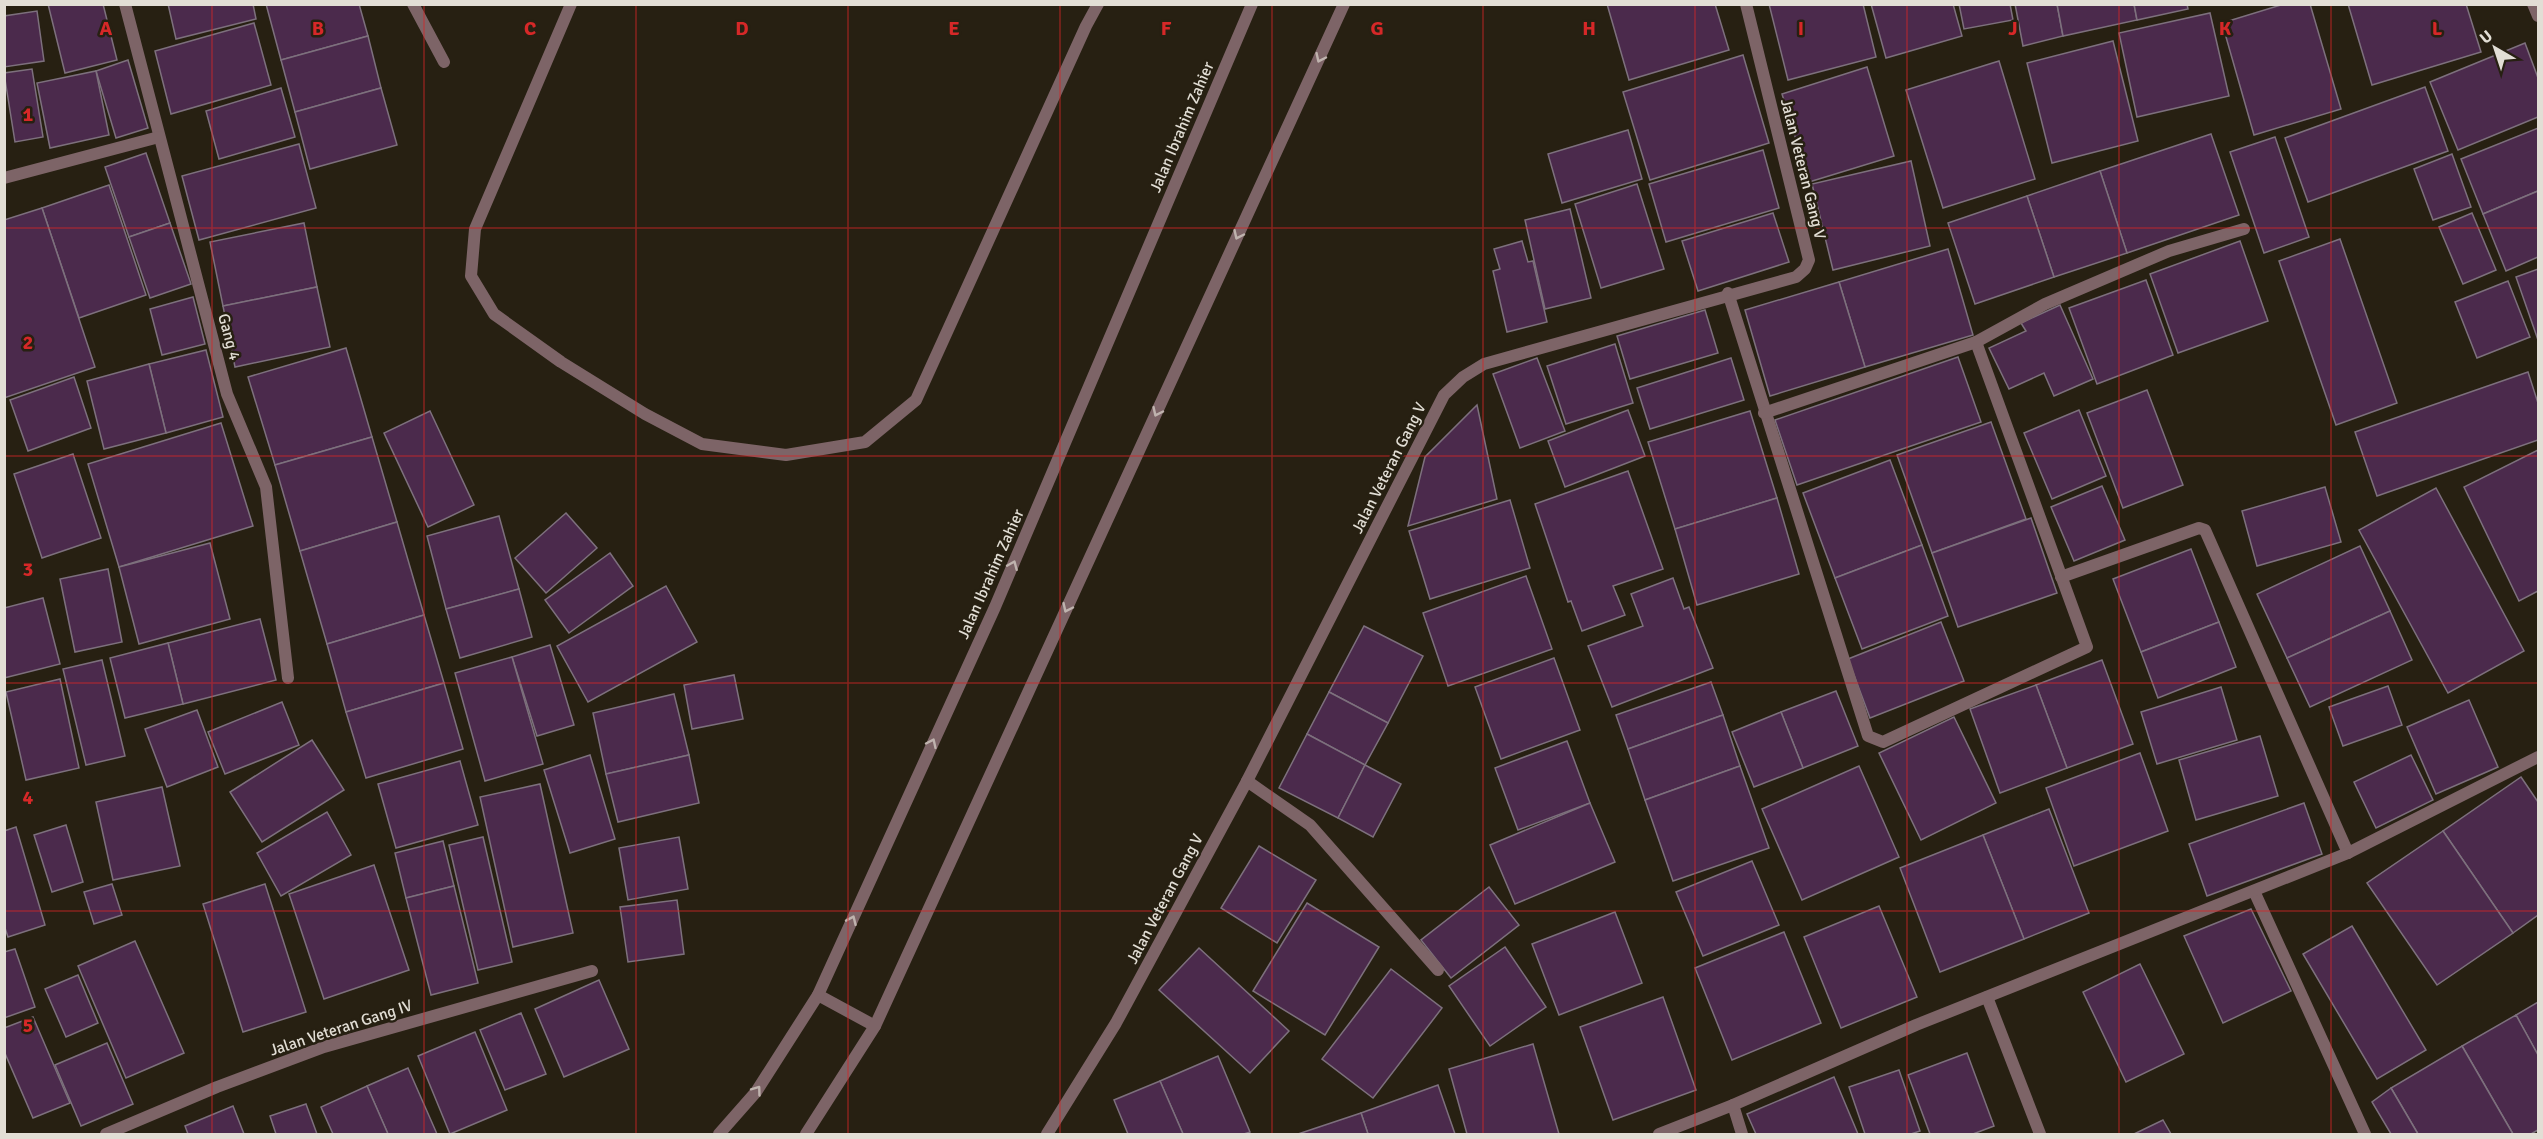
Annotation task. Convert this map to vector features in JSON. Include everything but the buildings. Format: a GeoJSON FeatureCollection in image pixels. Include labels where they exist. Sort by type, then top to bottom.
{"type":"FeatureCollection","features":[{"type":"Feature","properties":{"kind":"street","name":"Gang 4"},"geometry":{"type":"LineString","coordinates":[[125,4],[227,394],[266,487],[288,678]]}},
{"type":"Feature","properties":{"kind":"street"},"geometry":{"type":"LineString","coordinates":[[413,4],[444,62]]}},
{"type":"Feature","properties":{"kind":"street"},"geometry":{"type":"LineString","coordinates":[[571,4],[475,230],[471,276],[494,314],[561,362],[645,414],[702,444],[786,455],[865,442],[916,400],[1098,4]]}},
{"type":"Feature","properties":{"kind":"street","name":"Jalan Ibrahim Zahier"},"geometry":{"type":"LineString","coordinates":[[719,1134],[756,1092],[818,995],[995,607],[1252,4]]}},
{"type":"Feature","properties":{"kind":"street"},"geometry":{"type":"LineString","coordinates":[[806,1134],[876,1026],[1344,4]]}},
{"type":"Feature","properties":{"kind":"street","name":"Jalan Veteran Gang V"},"geometry":{"type":"LineString","coordinates":[[1047,1134],[1116,1023],[1247,781],[1444,395],[1463,377],[1484,364],[1728,293],[1796,277],[1805,269],[1809,260],[1746,4]]}},
{"type":"Feature","properties":{"kind":"street"},"geometry":{"type":"LineString","coordinates":[[2533,4],[2538,16]]}},
{"type":"Feature","properties":{"kind":"street"},"geometry":{"type":"LineString","coordinates":[[4,178],[159,137]]}},
{"type":"Feature","properties":{"kind":"street"},"geometry":{"type":"LineString","coordinates":[[1764,413],[1976,342],[2045,304],[2148,260],[2244,229]]}},
{"type":"Feature","properties":{"kind":"street"},"geometry":{"type":"LineString","coordinates":[[1728,293],[1764,413],[1868,736],[1883,742],[2088,647],[1976,342]]}},
{"type":"Feature","properties":{"kind":"street"},"geometry":{"type":"LineString","coordinates":[[2061,577],[2199,528],[2205,530],[2348,853]]}},
{"type":"Feature","properties":{"kind":"street"},"geometry":{"type":"LineString","coordinates":[[1659,1134],[1733,1105],[1916,1025],[2348,853],[2538,757]]}},
{"type":"Feature","properties":{"kind":"street"},"geometry":{"type":"LineString","coordinates":[[1247,781],[1310,825],[1437,970]]}},
{"type":"Feature","properties":{"kind":"street"},"geometry":{"type":"LineString","coordinates":[[2254,891],[2365,1134]]}},
{"type":"Feature","properties":{"kind":"street","name":"Jalan Veteran Gang IV"},"geometry":{"type":"LineString","coordinates":[[106,1134],[217,1087],[324,1047],[592,971]]}},
{"type":"Feature","properties":{"kind":"street"},"geometry":{"type":"LineString","coordinates":[[818,995],[876,1026]]}},
{"type":"Feature","properties":{"kind":"street"},"geometry":{"type":"LineString","coordinates":[[1987,997],[2040,1134]]}},
{"type":"Feature","properties":{"kind":"street"},"geometry":{"type":"LineString","coordinates":[[1733,1105],[1742,1134]]}}]}
